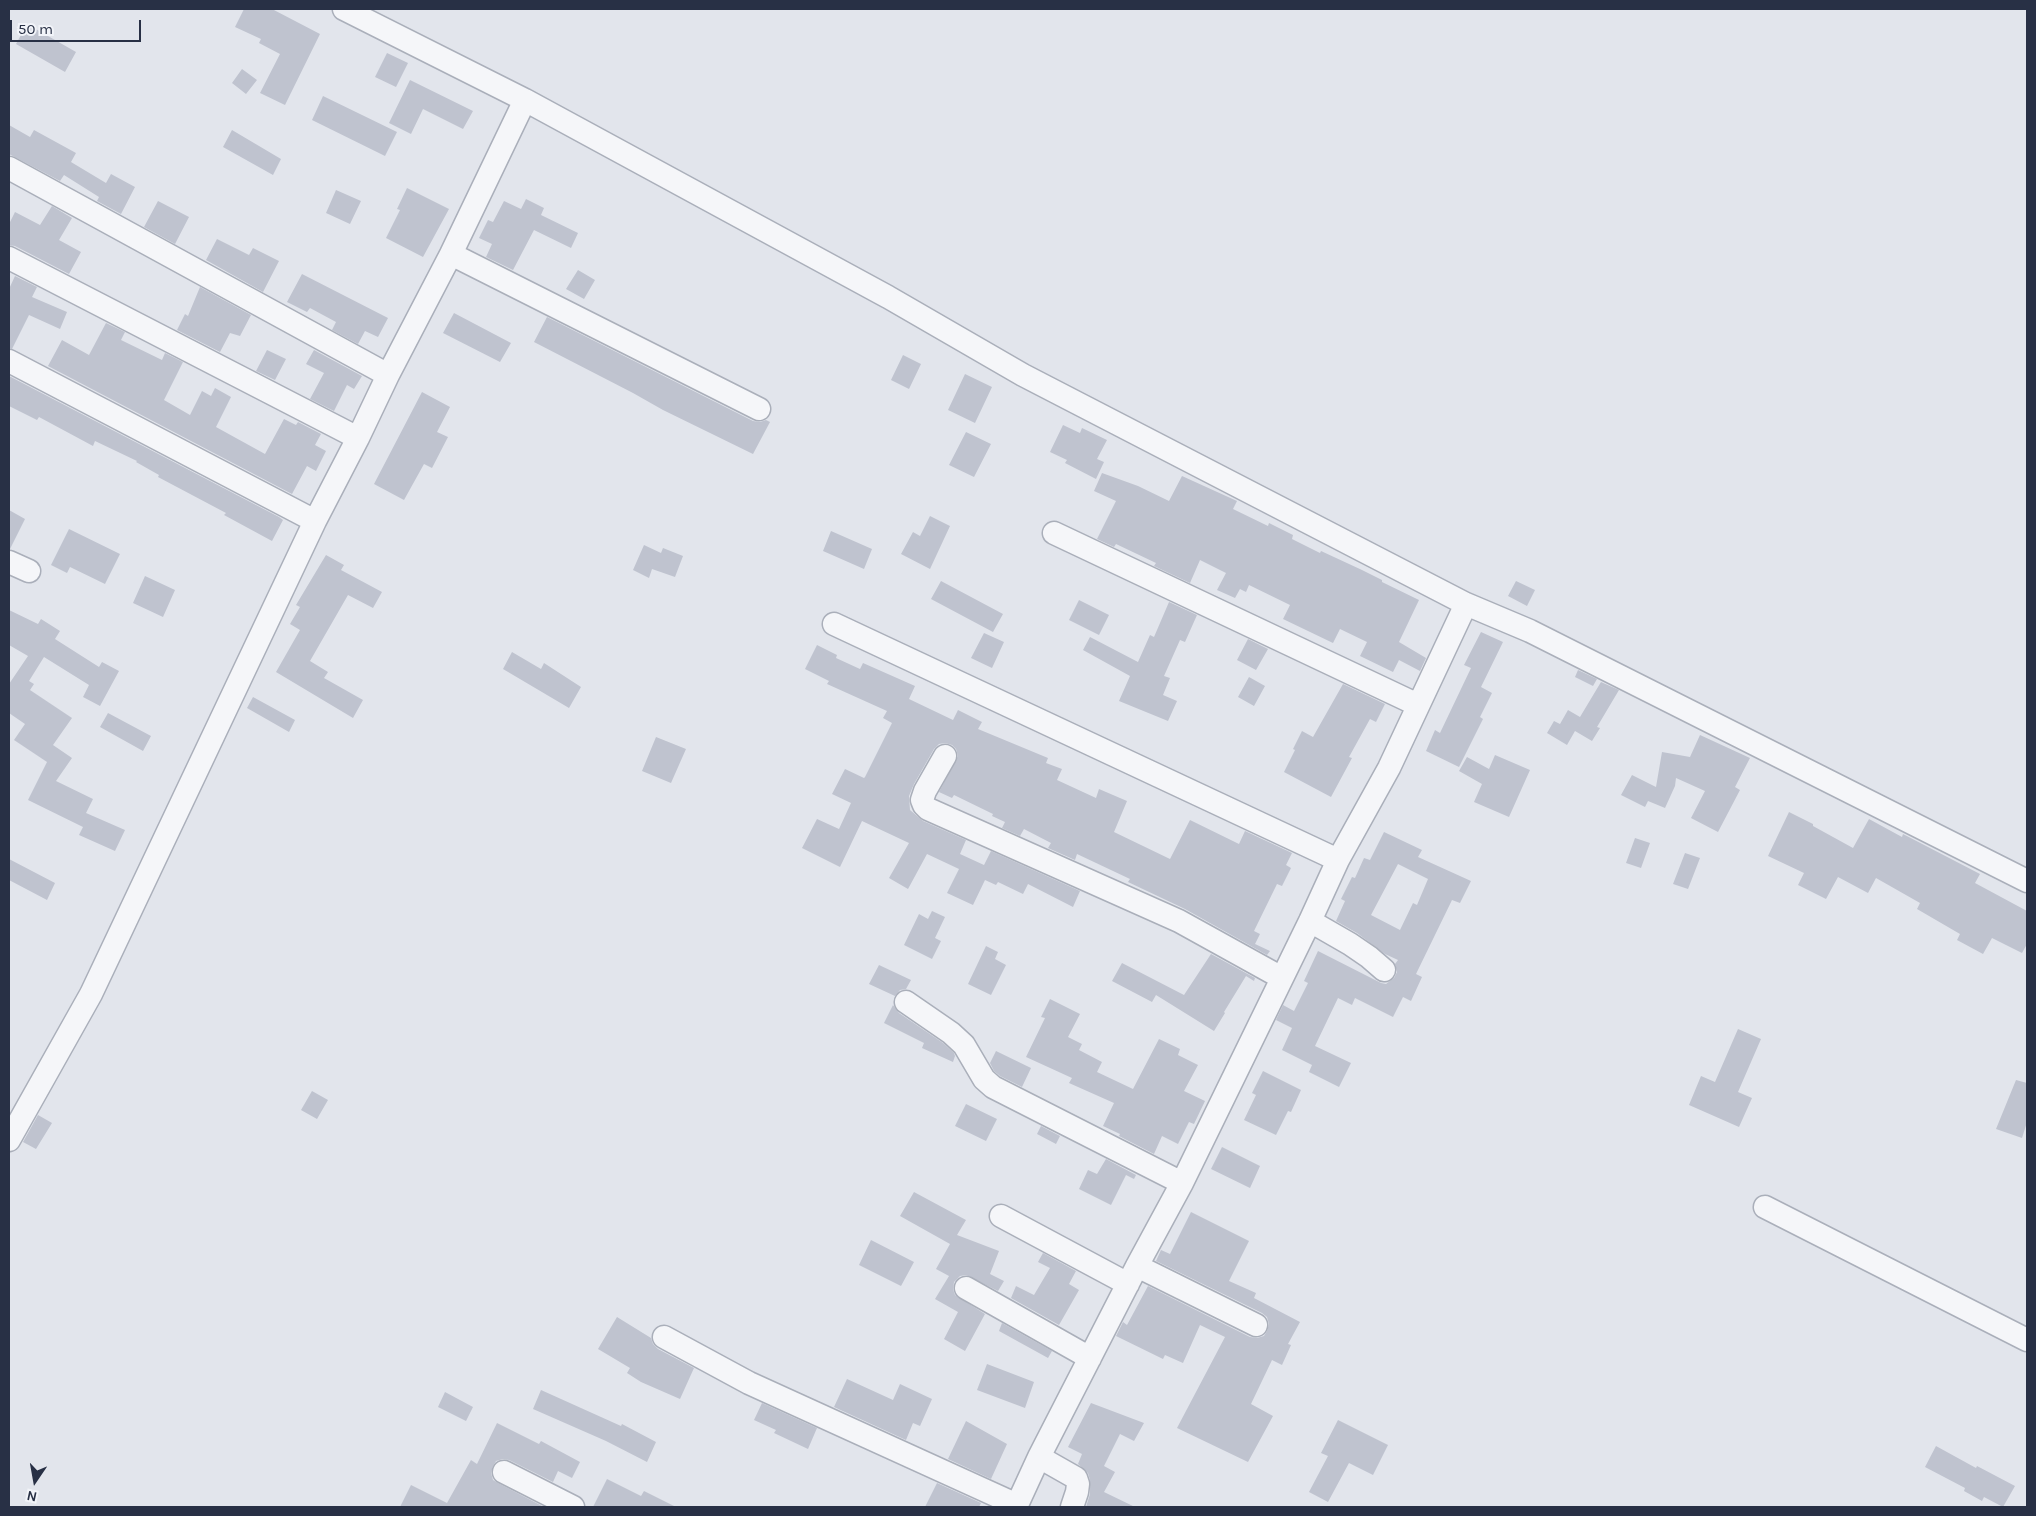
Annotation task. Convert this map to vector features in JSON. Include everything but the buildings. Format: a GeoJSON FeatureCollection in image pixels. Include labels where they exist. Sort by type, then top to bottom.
{"type":"FeatureCollection","features":[{"type":"Feature","properties":{"kind":"street"},"geometry":{"type":"LineString","coordinates":[[344,9],[525,100],[888,297],[1023,376],[1466,604],[1530,632],[2027,881]]}},
{"type":"Feature","properties":{"kind":"street"},"geometry":{"type":"LineString","coordinates":[[9,1140],[91,994],[316,521],[388,375],[452,254],[525,100]]}},
{"type":"Feature","properties":{"kind":"street"},"geometry":{"type":"LineString","coordinates":[[9,168],[388,375]]}},
{"type":"Feature","properties":{"kind":"street"},"geometry":{"type":"LineString","coordinates":[[452,254],[759,409]]}},
{"type":"Feature","properties":{"kind":"street"},"geometry":{"type":"LineString","coordinates":[[9,258],[358,438]]}},
{"type":"Feature","properties":{"kind":"street"},"geometry":{"type":"LineString","coordinates":[[9,361],[316,521]]}},
{"type":"Feature","properties":{"kind":"street"},"geometry":{"type":"LineString","coordinates":[[1054,533],[1418,705]]}},
{"type":"Feature","properties":{"kind":"street"},"geometry":{"type":"LineString","coordinates":[[9,562],[29,571]]}},
{"type":"Feature","properties":{"kind":"street"},"geometry":{"type":"LineString","coordinates":[[664,1337],[757,1386],[847,1426],[1016,1506],[1132,1275],[1182,1183],[1338,860],[1389,768],[1466,604]]}},
{"type":"Feature","properties":{"kind":"street"},"geometry":{"type":"LineString","coordinates":[[834,624],[1338,860]]}},
{"type":"Feature","properties":{"kind":"street"},"geometry":{"type":"LineString","coordinates":[[945,756],[925,791],[922,800],[928,810],[1179,921],[1282,978]]}},
{"type":"Feature","properties":{"kind":"street"},"geometry":{"type":"LineString","coordinates":[[1310,921],[1350,944],[1384,970]]}},
{"type":"Feature","properties":{"kind":"street"},"geometry":{"type":"LineString","coordinates":[[906,1002],[951,1033],[964,1045],[984,1079],[993,1087],[1182,1183]]}},
{"type":"Feature","properties":{"kind":"street"},"geometry":{"type":"LineString","coordinates":[[1764,1208],[2027,1340]]}},
{"type":"Feature","properties":{"kind":"street"},"geometry":{"type":"LineString","coordinates":[[1001,1216],[1132,1275],[1256,1324]]}},
{"type":"Feature","properties":{"kind":"street"},"geometry":{"type":"LineString","coordinates":[[966,1288],[1090,1358]]}},
{"type":"Feature","properties":{"kind":"street"},"geometry":{"type":"LineString","coordinates":[[1039,1457],[1076,1478],[1078,1484],[1077,1492],[1072,1507]]}},
{"type":"Feature","properties":{"kind":"street"},"geometry":{"type":"LineString","coordinates":[[504,1472],[573,1507]]}}]}
